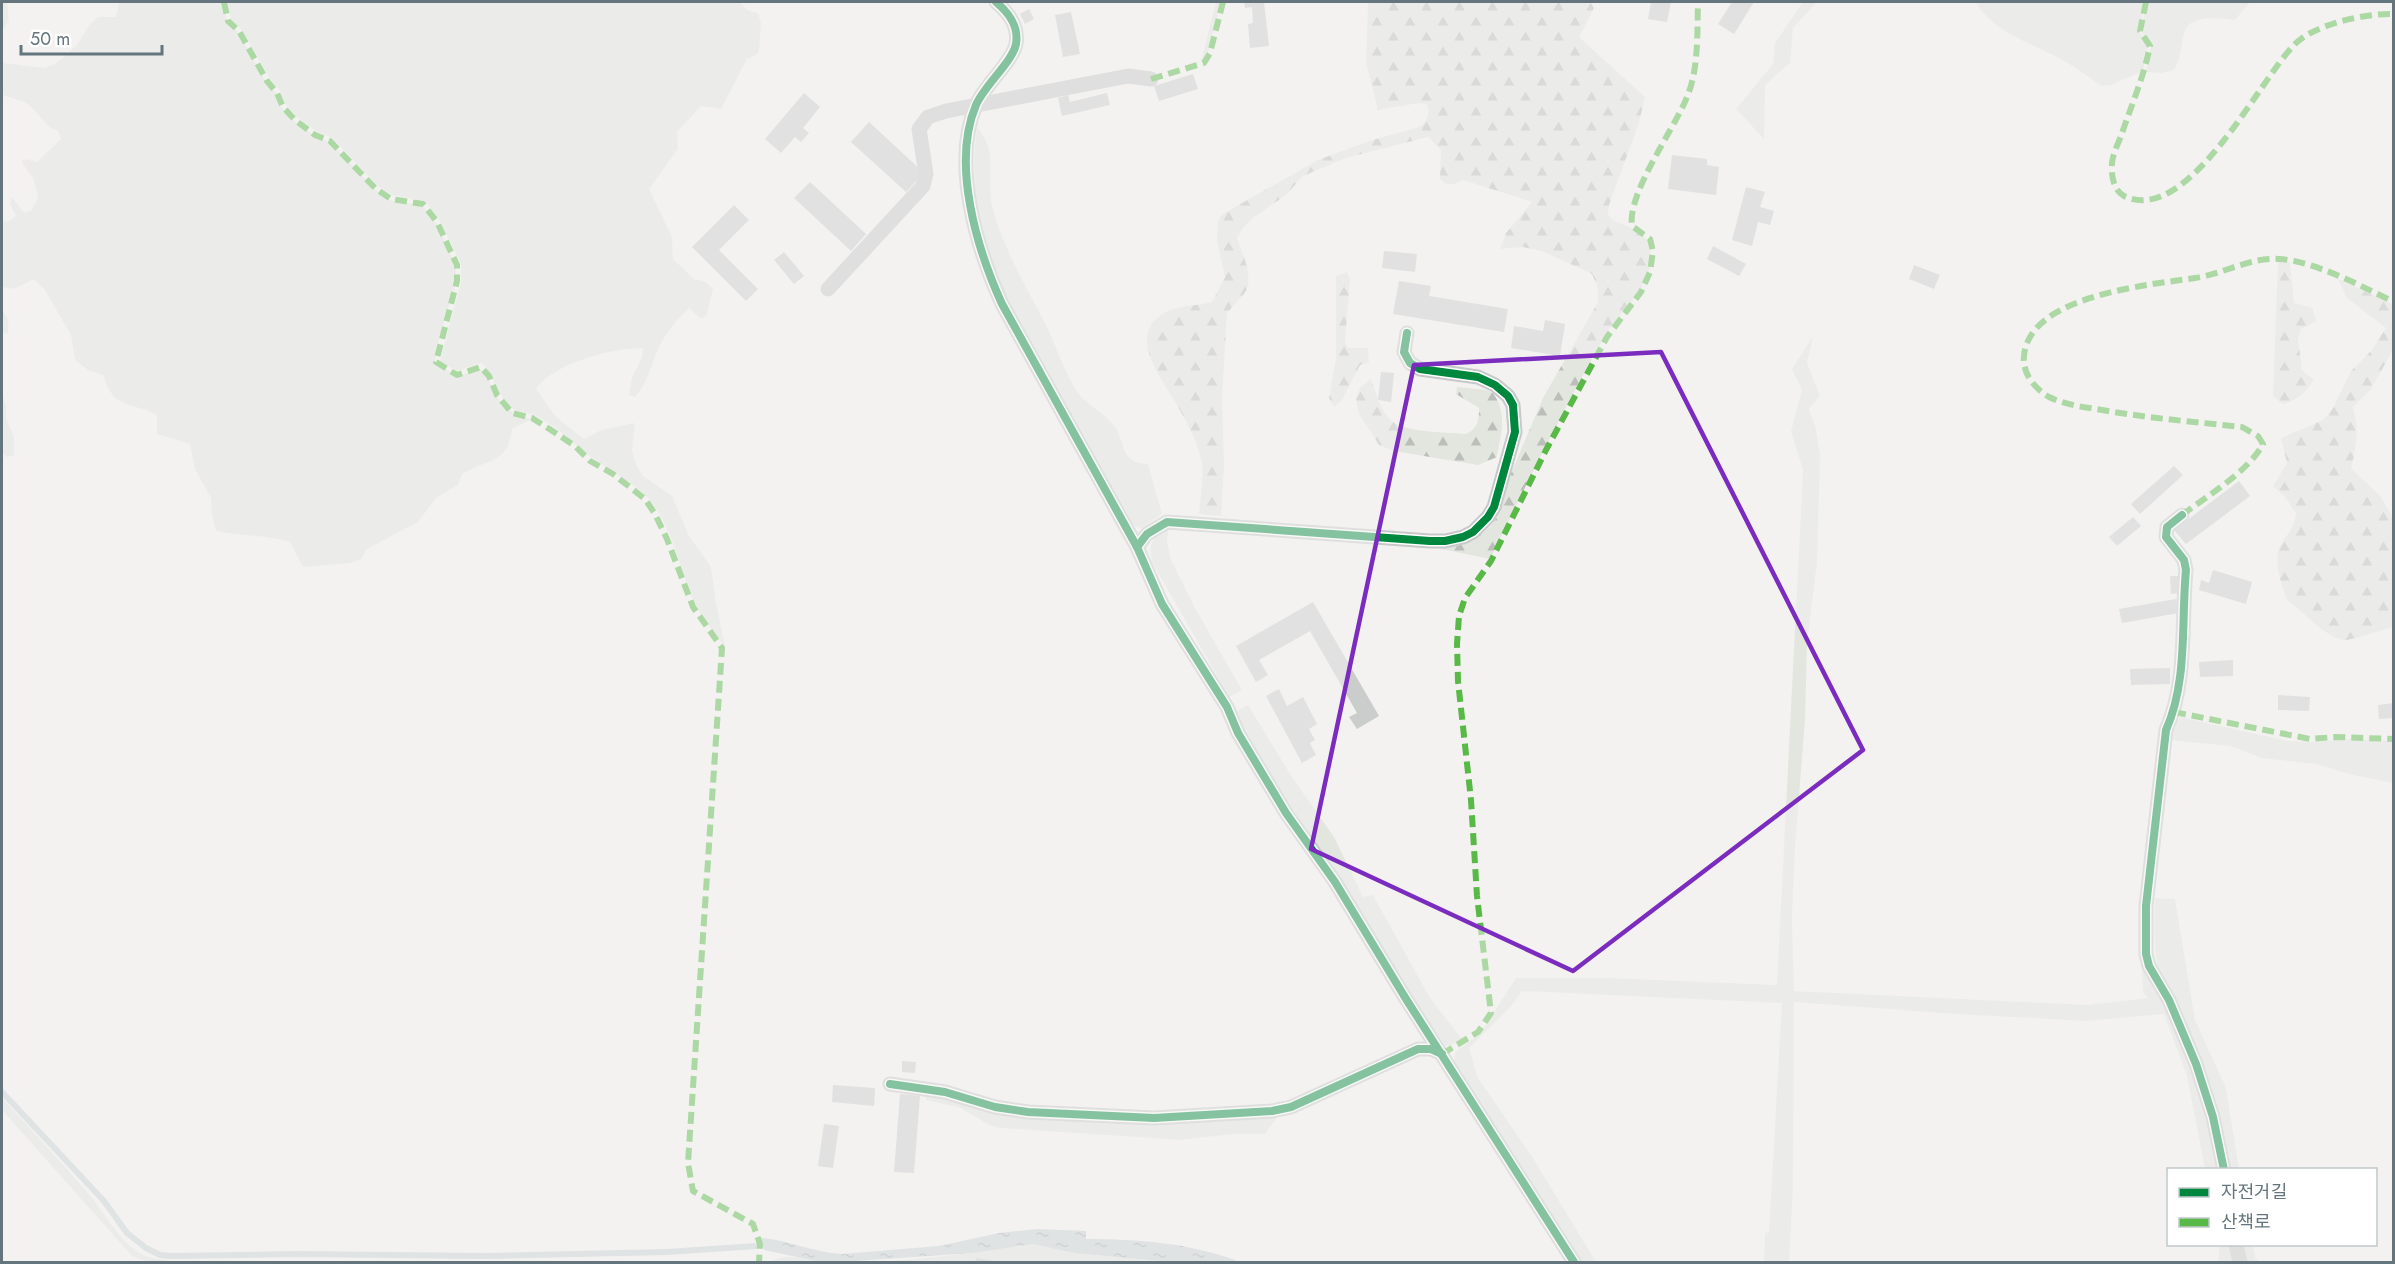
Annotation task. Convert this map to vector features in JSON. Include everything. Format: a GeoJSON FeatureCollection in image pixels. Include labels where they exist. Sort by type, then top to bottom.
{"type":"FeatureCollection","features":[{"type":"Feature","properties":{"kind":"street"},"geometry":{"type":"LineString","coordinates":[[996,2],[1015,24],[1016,48],[976,104],[970,124],[967,177],[970,206],[986,269],[1002,304],[1137,547],[1162,604],[1227,708],[1238,733],[1280,803],[1335,882],[1389,972],[1574,1263]]}},
{"type":"Feature","properties":{"kind":"street"},"geometry":{"type":"LineString","coordinates":[[828,289],[923,186],[926,174],[919,129],[928,117],[976,104],[1128,76],[1151,79]]}},
{"type":"Feature","properties":{"kind":"street"},"geometry":{"type":"LineString","coordinates":[[1137,547],[1147,534],[1167,522],[1430,541],[1455,540],[1473,532],[1488,517],[1494,507],[1515,432],[1513,405],[1508,396],[1496,385],[1478,377],[1420,369],[1410,363],[1404,351],[1407,333]]}},
{"type":"Feature","properties":{"kind":"street"},"geometry":{"type":"LineString","coordinates":[[2182,515],[2167,527],[2166,537],[2184,560],[2186,570],[2177,691],[2174,712],[2166,729],[2146,906],[2146,954],[2149,966],[2169,1000],[2196,1064],[2213,1117],[2224,1168]]}},
{"type":"Feature","properties":{"kind":"street"},"geometry":{"type":"LineString","coordinates":[[890,1084],[945,1092],[994,1107],[1028,1112],[1154,1118],[1272,1111],[1291,1107],[1418,1049],[1431,1049],[1442,1054]]}},
{"type":"Feature","properties":{"kind":"street"},"geometry":{"type":"LineString","coordinates":[[2236,1246],[2240,1263]]}},
{"type":"Feature","properties":{"kind":"highlighted area"},"geometry":{"type":"Polygon","coordinates":[[[1661,352],[1863,750],[1573,971],[1311,849],[1414,365],[1661,352]]]}},
{"type":"Feature","properties":{"kind":"green space"},"geometry":{"type":"Polygon","coordinates":[[[2,2],[7,2],[9,20],[2,31],[2,2]]]}},
{"type":"Feature","properties":{"kind":"green space"},"geometry":{"type":"Polygon","coordinates":[[[119,2],[223,2],[227,22],[238,32],[266,82],[276,93],[281,107],[294,121],[315,136],[330,142],[375,189],[390,200],[423,206],[436,223],[456,265],[456,282],[440,335],[435,363],[457,376],[480,369],[503,405],[519,415],[532,419],[512,429],[510,440],[501,455],[462,474],[458,485],[437,497],[418,522],[367,549],[361,559],[350,563],[303,567],[290,542],[216,531],[211,498],[195,469],[190,444],[157,434],[157,415],[117,399],[107,386],[103,375],[88,370],[75,360],[71,335],[44,289],[34,279],[14,289],[2,287],[2,221],[8,222],[16,216],[10,204],[12,197],[24,213],[32,210],[38,198],[34,180],[21,161],[26,159],[37,162],[61,139],[58,131],[48,126],[33,108],[23,101],[2,94],[2,60],[4,63],[44,68],[55,64],[77,45],[89,25],[98,17],[116,17],[119,2]]]}},
{"type":"Feature","properties":{"kind":"green space"},"geometry":{"type":"Polygon","coordinates":[[[227,2],[740,2],[747,10],[758,13],[761,23],[759,52],[747,59],[721,109],[701,106],[677,132],[678,149],[649,189],[672,237],[673,259],[694,279],[706,282],[713,289],[707,315],[701,319],[689,308],[680,317],[664,339],[646,380],[635,397],[629,395],[632,377],[642,358],[643,348],[600,354],[585,359],[556,372],[536,389],[556,417],[584,439],[601,430],[635,423],[632,450],[636,465],[643,476],[672,496],[689,536],[711,567],[725,647],[696,606],[670,536],[648,498],[592,458],[550,424],[534,415],[512,408],[503,398],[482,363],[457,371],[440,361],[461,282],[461,264],[440,221],[425,201],[392,195],[378,186],[332,138],[317,132],[297,117],[286,105],[280,91],[270,79],[241,29],[231,20],[227,2]]]}},
{"type":"Feature","properties":{"kind":"green space"},"geometry":{"type":"Polygon","coordinates":[[[1216,2],[1221,2],[1208,52],[1201,62],[1216,2]]]}},
{"type":"Feature","properties":{"kind":"green space"},"geometry":{"type":"Polygon","coordinates":[[[1368,2],[1590,2],[1594,8],[1579,37],[1645,97],[1639,123],[1609,205],[1608,214],[1612,220],[1630,227],[1648,240],[1651,259],[1649,271],[1640,289],[1608,331],[1588,366],[1490,559],[1432,547],[1457,546],[1470,542],[1490,527],[1497,517],[1500,499],[1543,398],[1598,302],[1598,288],[1592,274],[1544,252],[1523,247],[1500,249],[1506,233],[1532,202],[1463,180],[1453,184],[1446,183],[1440,179],[1441,150],[1428,137],[1346,158],[1303,176],[1286,195],[1254,217],[1243,228],[1237,238],[1249,278],[1246,291],[1227,314],[1222,398],[1224,466],[1221,516],[1199,514],[1203,472],[1199,452],[1184,418],[1156,369],[1147,343],[1148,331],[1155,320],[1168,311],[1212,302],[1225,277],[1217,241],[1218,222],[1221,215],[1318,160],[1369,141],[1419,127],[1425,122],[1429,112],[1427,104],[1419,103],[1378,110],[1366,63],[1368,2]]]}},
{"type":"Feature","properties":{"kind":"green space"},"geometry":{"type":"Polygon","coordinates":[[[1803,2],[1817,2],[1793,28],[1790,63],[1765,85],[1764,139],[1736,109],[1773,64],[1775,43],[1803,2]]]}},
{"type":"Feature","properties":{"kind":"green space"},"geometry":{"type":"Polygon","coordinates":[[[1976,2],[2145,2],[2139,31],[2148,46],[2143,71],[2111,85],[2102,86],[2065,61],[2002,29],[1983,12],[1976,2]]]}},
{"type":"Feature","properties":{"kind":"green space"},"geometry":{"type":"Polygon","coordinates":[[[2147,2],[2250,2],[2235,20],[2198,20],[2187,27],[2174,70],[2162,73],[2146,72],[2151,46],[2141,31],[2147,2]]]}},
{"type":"Feature","properties":{"kind":"green space"},"geometry":{"type":"Polygon","coordinates":[[[977,128],[984,137],[990,155],[991,196],[996,221],[1068,376],[1082,398],[1115,427],[1128,456],[1139,463],[1148,464],[1162,514],[1142,528],[1135,527],[1099,467],[999,284],[986,247],[977,207],[974,167],[977,128]]]}},
{"type":"Feature","properties":{"kind":"green space"},"geometry":{"type":"Polygon","coordinates":[[[2278,262],[2290,262],[2294,303],[2312,308],[2317,321],[2301,329],[2298,339],[2302,370],[2314,380],[2305,392],[2283,404],[2273,396],[2278,262]]]}},
{"type":"Feature","properties":{"kind":"green space"},"geometry":{"type":"Polygon","coordinates":[[[1347,272],[1350,279],[1345,341],[1348,348],[1368,348],[1369,363],[1360,365],[1342,400],[1334,407],[1329,398],[1336,358],[1336,276],[1347,272]]]}},
{"type":"Feature","properties":{"kind":"green space"},"geometry":{"type":"Polygon","coordinates":[[[2338,279],[2394,305],[2393,350],[2371,389],[2353,407],[2357,437],[2351,468],[2381,497],[2393,518],[2393,627],[2348,640],[2328,634],[2287,600],[2277,558],[2280,547],[2293,526],[2296,513],[2284,496],[2273,486],[2287,463],[2281,438],[2323,420],[2333,408],[2351,371],[2371,351],[2386,328],[2347,298],[2338,279]]]}},
{"type":"Feature","properties":{"kind":"green space"},"geometry":{"type":"Polygon","coordinates":[[[2,311],[8,321],[7,334],[2,332],[2,311]]]}},
{"type":"Feature","properties":{"kind":"green space"},"geometry":{"type":"Polygon","coordinates":[[[1813,336],[1807,363],[1820,396],[1809,409],[1816,429],[1820,456],[1817,562],[1807,643],[1805,720],[1795,847],[1792,917],[1794,991],[2087,1005],[2148,998],[2143,992],[2141,943],[2192,1066],[2220,1168],[2205,1168],[2187,1076],[2164,1014],[2086,1021],[1794,1002],[1793,1190],[1789,1262],[1764,1262],[1765,1233],[1769,1232],[1782,1003],[1522,991],[1512,1005],[1469,1048],[1478,1078],[1533,1158],[1596,1262],[1582,1262],[1454,1061],[1455,1052],[1480,1034],[1516,978],[1609,978],[1777,985],[1803,470],[1791,431],[1802,390],[1792,369],[1813,336]]]}},
{"type":"Feature","properties":{"kind":"green space"},"geometry":{"type":"Polygon","coordinates":[[[1371,379],[1382,407],[1392,421],[1407,428],[1427,431],[1466,434],[1475,427],[1479,408],[1456,394],[1457,387],[1486,390],[1493,393],[1502,416],[1497,457],[1478,465],[1394,451],[1379,445],[1358,412],[1356,399],[1360,388],[1371,379]]]}},
{"type":"Feature","properties":{"kind":"green space"},"geometry":{"type":"Polygon","coordinates":[[[2,393],[6,406],[6,419],[14,436],[14,456],[6,457],[2,451],[2,393]]]}},
{"type":"Feature","properties":{"kind":"green space"},"geometry":{"type":"Polygon","coordinates":[[[1169,526],[1167,541],[1171,560],[1195,608],[1242,690],[1229,697],[1152,562],[1151,544],[1169,526]]]}},
{"type":"Feature","properties":{"kind":"green space"},"geometry":{"type":"Polygon","coordinates":[[[1248,705],[1292,777],[1334,837],[1363,897],[1373,895],[1430,998],[1462,1039],[1445,1046],[1286,807],[1235,712],[1248,705]]]}},
{"type":"Feature","properties":{"kind":"green space"},"geometry":{"type":"Polygon","coordinates":[[[2180,717],[2288,741],[2314,742],[2345,739],[2393,741],[2393,783],[2353,775],[2316,764],[2262,758],[2230,746],[2169,740],[2180,717]]]}},
{"type":"Feature","properties":{"kind":"green space"},"geometry":{"type":"Polygon","coordinates":[[[2155,898],[2175,899],[2195,1020],[2226,1088],[2239,1168],[2227,1168],[2157,968],[2154,931],[2155,898]]]}},
{"type":"Feature","properties":{"kind":"green space"},"geometry":{"type":"Polygon","coordinates":[[[926,1093],[1002,1113],[1278,1116],[1265,1134],[1233,1134],[1180,1140],[1000,1128],[989,1125],[961,1108],[926,1100],[926,1093]]]}},
{"type":"Feature","properties":{"kind":"green space"},"geometry":{"type":"Polygon","coordinates":[[[2,1098],[88,1193],[127,1243],[143,1255],[185,1262],[148,1262],[132,1256],[2,1110],[2,1098]]]}},
{"type":"Feature","properties":{"kind":"green space"},"geometry":{"type":"Polygon","coordinates":[[[1033,1244],[1074,1253],[1171,1262],[860,1262],[930,1258],[1033,1244]]]}},
{"type":"Feature","properties":{"kind":"green space"},"geometry":{"type":"Polygon","coordinates":[[[2220,1246],[2231,1246],[2235,1262],[2218,1262],[2220,1246]]]}},
{"type":"Feature","properties":{"kind":"green space"},"geometry":{"type":"Polygon","coordinates":[[[2244,1246],[2253,1246],[2255,1257],[2259,1262],[2247,1262],[2244,1246]]]}},
{"type":"Feature","properties":{"kind":"green space"},"geometry":{"type":"Polygon","coordinates":[[[791,1257],[827,1262],[769,1262],[791,1257]]]}},
{"type":"Feature","properties":{"kind":"water"},"geometry":{"type":"Polygon","coordinates":[[[1037,1229],[1086,1231],[1086,1239],[1145,1241],[1183,1246],[1240,1262],[1171,1262],[1074,1253],[1033,1244],[973,1253],[840,1262],[816,1261],[764,1250],[761,1238],[842,1254],[939,1246],[999,1233],[1037,1229]]]}},
{"type":"Feature","properties":{"kind":"building"},"geometry":{"type":"Polygon","coordinates":[[[1244,2],[1264,2],[1269,46],[1250,48],[1248,24],[1253,23],[1252,7],[1245,8],[1244,2]]]}},
{"type":"Feature","properties":{"kind":"building"},"geometry":{"type":"Polygon","coordinates":[[[1651,2],[1671,2],[1667,22],[1648,19],[1651,2]]]}},
{"type":"Feature","properties":{"kind":"building"},"geometry":{"type":"Polygon","coordinates":[[[1732,2],[1754,2],[1734,34],[1718,24],[1732,2]]]}},
{"type":"Feature","properties":{"kind":"building"},"geometry":{"type":"Polygon","coordinates":[[[1029,9],[1034,19],[1025,24],[1020,14],[1029,9]]]}},
{"type":"Feature","properties":{"kind":"building"},"geometry":{"type":"Polygon","coordinates":[[[1071,12],[1080,54],[1063,57],[1055,15],[1071,12]]]}},
{"type":"Feature","properties":{"kind":"building"},"geometry":{"type":"Polygon","coordinates":[[[1193,74],[1198,89],[1159,101],[1154,86],[1193,74]]]}},
{"type":"Feature","properties":{"kind":"building"},"geometry":{"type":"Polygon","coordinates":[[[804,93],[820,107],[803,128],[809,133],[801,142],[795,137],[781,153],[765,139],[804,93]]]}},
{"type":"Feature","properties":{"kind":"building"},"geometry":{"type":"Polygon","coordinates":[[[1107,93],[1110,105],[1062,116],[1058,98],[1068,95],[1070,102],[1107,93]]]}},
{"type":"Feature","properties":{"kind":"building"},"geometry":{"type":"Polygon","coordinates":[[[869,122],[924,173],[906,192],[851,142],[869,122]]]}},
{"type":"Feature","properties":{"kind":"building"},"geometry":{"type":"Polygon","coordinates":[[[1672,155],[1707,159],[1707,165],[1719,167],[1716,195],[1668,189],[1672,155]]]}},
{"type":"Feature","properties":{"kind":"building"},"geometry":{"type":"Polygon","coordinates":[[[810,182],[866,234],[851,251],[794,198],[810,182]]]}},
{"type":"Feature","properties":{"kind":"building"},"geometry":{"type":"Polygon","coordinates":[[[1746,187],[1765,192],[1760,207],[1774,211],[1770,225],[1758,222],[1752,246],[1732,240],[1746,187]]]}},
{"type":"Feature","properties":{"kind":"building"},"geometry":{"type":"Polygon","coordinates":[[[734,205],[749,220],[719,250],[758,289],[746,301],[692,247],[734,205]]]}},
{"type":"Feature","properties":{"kind":"building"},"geometry":{"type":"Polygon","coordinates":[[[1713,246],[1746,264],[1739,276],[1707,259],[1713,246]]]}},
{"type":"Feature","properties":{"kind":"building"},"geometry":{"type":"Polygon","coordinates":[[[1384,251],[1417,254],[1415,272],[1382,268],[1384,251]]]}},
{"type":"Feature","properties":{"kind":"building"},"geometry":{"type":"Polygon","coordinates":[[[784,252],[804,276],[794,284],[774,260],[784,252]]]}},
{"type":"Feature","properties":{"kind":"building"},"geometry":{"type":"Polygon","coordinates":[[[1914,265],[1940,275],[1934,289],[1909,279],[1914,265]]]}},
{"type":"Feature","properties":{"kind":"building"},"geometry":{"type":"Polygon","coordinates":[[[1399,281],[1431,286],[1429,296],[1508,309],[1504,332],[1393,314],[1399,281]]]}},
{"type":"Feature","properties":{"kind":"building"},"geometry":{"type":"Polygon","coordinates":[[[1545,320],[1565,324],[1560,356],[1511,348],[1514,326],[1543,331],[1545,320]]]}},
{"type":"Feature","properties":{"kind":"building"},"geometry":{"type":"Polygon","coordinates":[[[1381,372],[1394,373],[1391,402],[1378,400],[1381,372]]]}},
{"type":"Feature","properties":{"kind":"building"},"geometry":{"type":"Polygon","coordinates":[[[2174,466],[2183,475],[2140,514],[2131,504],[2174,466]]]}},
{"type":"Feature","properties":{"kind":"building"},"geometry":{"type":"Polygon","coordinates":[[[2239,481],[2250,496],[2186,544],[2174,530],[2239,481]]]}},
{"type":"Feature","properties":{"kind":"building"},"geometry":{"type":"Polygon","coordinates":[[[2133,517],[2141,526],[2117,546],[2109,537],[2133,517]]]}},
{"type":"Feature","properties":{"kind":"building"},"geometry":{"type":"Polygon","coordinates":[[[2213,570],[2252,582],[2246,604],[2199,590],[2201,580],[2209,583],[2213,570]]]}},
{"type":"Feature","properties":{"kind":"building"},"geometry":{"type":"Polygon","coordinates":[[[2170,576],[2180,576],[2181,593],[2171,594],[2170,576]]]}},
{"type":"Feature","properties":{"kind":"building"},"geometry":{"type":"Polygon","coordinates":[[[2176,599],[2179,613],[2122,623],[2119,609],[2176,599]]]}},
{"type":"Feature","properties":{"kind":"building"},"geometry":{"type":"Polygon","coordinates":[[[1313,602],[1379,716],[1357,729],[1349,717],[1357,713],[1310,631],[1259,660],[1268,675],[1256,682],[1236,646],[1313,602]]]}},
{"type":"Feature","properties":{"kind":"building"},"geometry":{"type":"Polygon","coordinates":[[[2233,660],[2233,676],[2200,677],[2199,662],[2233,660]]]}},
{"type":"Feature","properties":{"kind":"building"},"geometry":{"type":"Polygon","coordinates":[[[2170,668],[2170,684],[2131,685],[2130,669],[2170,668]]]}},
{"type":"Feature","properties":{"kind":"building"},"geometry":{"type":"Polygon","coordinates":[[[1279,689],[1287,706],[1303,697],[1317,724],[1309,729],[1315,740],[1310,743],[1316,755],[1302,763],[1266,696],[1279,689]]]}},
{"type":"Feature","properties":{"kind":"building"},"geometry":{"type":"Polygon","coordinates":[[[2278,695],[2310,697],[2309,711],[2278,710],[2278,695]]]}},
{"type":"Feature","properties":{"kind":"building"},"geometry":{"type":"Polygon","coordinates":[[[2394,703],[2394,718],[2379,719],[2378,705],[2394,703]]]}},
{"type":"Feature","properties":{"kind":"building"},"geometry":{"type":"Polygon","coordinates":[[[902,1061],[916,1062],[915,1073],[902,1072],[902,1061]]]}},
{"type":"Feature","properties":{"kind":"building"},"geometry":{"type":"Polygon","coordinates":[[[833,1085],[875,1088],[874,1106],[832,1102],[833,1085]]]}},
{"type":"Feature","properties":{"kind":"building"},"geometry":{"type":"Polygon","coordinates":[[[900,1094],[920,1096],[914,1173],[894,1172],[900,1094]]]}},
{"type":"Feature","properties":{"kind":"building"},"geometry":{"type":"Polygon","coordinates":[[[824,1124],[839,1126],[833,1168],[818,1166],[824,1124]]]}},
{"type":"Feature","properties":{"kind":"building"},"geometry":{"type":"Polygon","coordinates":[[[976,1258],[994,1261],[994,1262],[975,1262],[976,1258]]]}},
{"type":"Feature","properties":{"kind":"waterway"},"geometry":{"type":"LineString","coordinates":[[2,1092],[104,1201],[127,1233],[146,1248],[160,1255],[484,1256],[667,1252],[770,1245]]}},
{"type":"Feature","properties":{"kind":"marked path"},"geometry":{"type":"LineString","coordinates":[[224,2],[228,21],[239,31],[267,81],[277,93],[283,107],[295,120],[315,135],[330,141],[376,189],[391,199],[423,204],[437,222],[457,265],[457,281],[436,362],[457,375],[481,367],[489,376],[497,395],[512,413],[532,418],[551,430],[575,446],[590,461],[613,474],[645,499],[667,539],[693,607],[722,648],[688,1163],[693,1191],[753,1224],[760,1244],[759,1262]]}},
{"type":"Feature","properties":{"kind":"marked path"},"geometry":{"type":"LineString","coordinates":[[1151,79],[1204,63],[1210,53],[1223,2]]}},
{"type":"Feature","properties":{"kind":"marked path"},"geometry":{"type":"LineString","coordinates":[[1442,1054],[1478,1032],[1491,1013],[1477,896],[1471,800],[1458,681],[1459,616],[1465,598],[1491,561],[1546,450],[1607,337],[1641,292],[1650,272],[1653,251],[1650,239],[1632,226],[1632,212],[1644,179],[1681,111],[1691,86],[1697,50],[1698,2]]}},
{"type":"Feature","properties":{"kind":"marked path"},"geometry":{"type":"LineString","coordinates":[[2146,2],[2140,31],[2150,46],[2141,79],[2114,155],[2112,177],[2117,190],[2124,196],[2148,200],[2173,190],[2197,171],[2220,145],[2280,62],[2304,37],[2342,21],[2370,15],[2394,14]]}},
{"type":"Feature","properties":{"kind":"marked path"},"geometry":{"type":"LineString","coordinates":[[2182,515],[2248,464],[2263,444],[2258,436],[2242,427],[2119,413],[2075,405],[2049,397],[2030,380],[2024,362],[2031,335],[2046,319],[2068,306],[2094,297],[2205,276],[2268,259],[2293,261],[2322,269],[2394,302]]}},
{"type":"Feature","properties":{"kind":"marked path"},"geometry":{"type":"LineString","coordinates":[[2174,712],[2310,739],[2335,737],[2394,739]]}},
{"type":"Feature","properties":{"kind":"cycle path"},"geometry":{"type":"LineString","coordinates":[[996,2],[1012,20],[1016,31],[1016,44],[1010,58],[976,105],[969,128],[966,153],[970,206],[976,232],[1002,304],[1137,547],[1162,604],[1227,707],[1238,733],[1286,813],[1335,882],[1406,999],[1574,1262]]}},
{"type":"Feature","properties":{"kind":"cycle path"},"geometry":{"type":"LineString","coordinates":[[1137,547],[1147,534],[1167,522],[1430,541],[1445,541],[1473,532],[1488,517],[1494,507],[1515,432],[1513,405],[1508,396],[1495,385],[1478,377],[1420,369],[1410,363],[1404,352],[1407,333]]}},
{"type":"Feature","properties":{"kind":"cycle path"},"geometry":{"type":"LineString","coordinates":[[2182,515],[2167,527],[2166,537],[2184,560],[2186,570],[2181,672],[2178,692],[2166,730],[2146,906],[2146,954],[2149,966],[2169,1000],[2196,1064],[2213,1117],[2224,1168]]}},
{"type":"Feature","properties":{"kind":"cycle path"},"geometry":{"type":"LineString","coordinates":[[890,1084],[945,1092],[995,1107],[1028,1112],[1154,1118],[1272,1111],[1291,1107],[1418,1049],[1431,1049],[1442,1054]]}}]}
